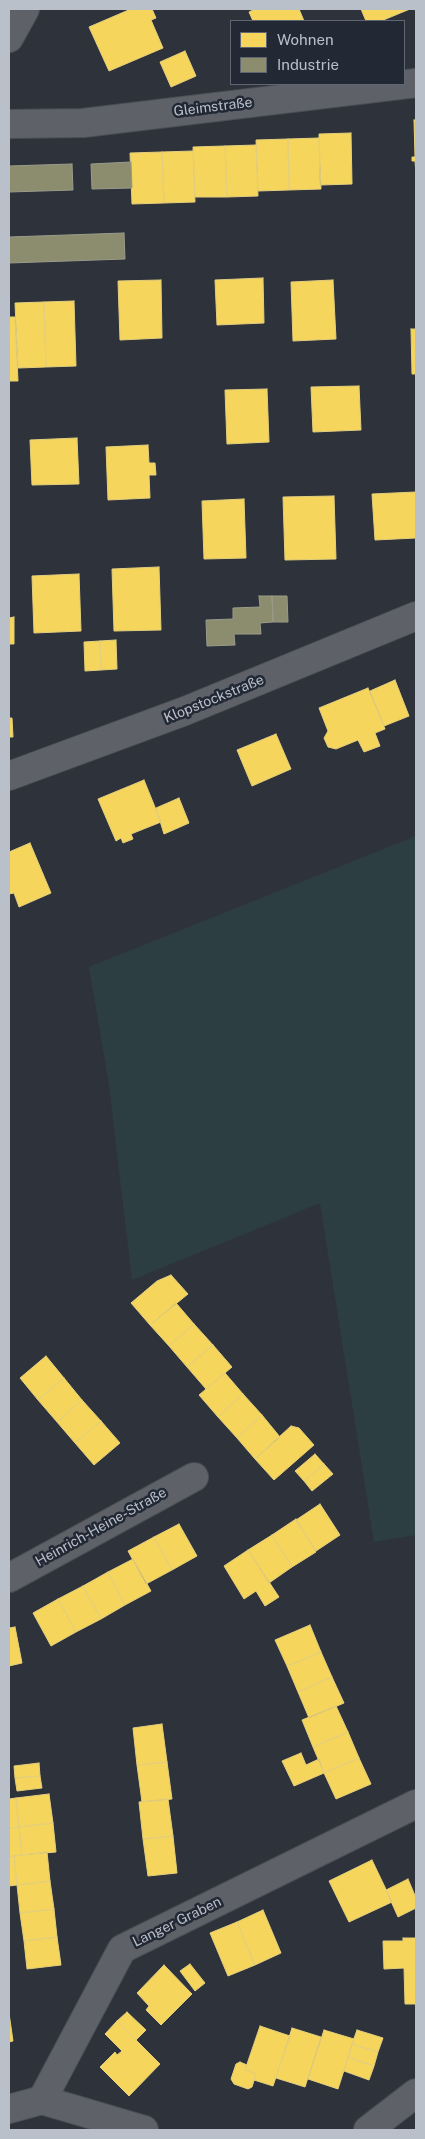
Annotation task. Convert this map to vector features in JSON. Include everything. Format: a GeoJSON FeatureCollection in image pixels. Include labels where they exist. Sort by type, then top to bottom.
{"type":"FeatureCollection","features":[{"type":"Feature","properties":{"kind":"street"},"geometry":{"type":"LineString","coordinates":[[9,38],[25,9]]}},
{"type":"Feature","properties":{"kind":"street","name":"Gleimstraße"},"geometry":{"type":"LineString","coordinates":[[9,124],[83,123],[399,85]]}},
{"type":"Feature","properties":{"kind":"street","name":"Klopstockstraße"},"geometry":{"type":"LineString","coordinates":[[9,776],[184,711],[416,616]]}},
{"type":"Feature","properties":{"kind":"street","name":"Heinrich-Heine-Straße"},"geometry":{"type":"LineString","coordinates":[[9,1578],[194,1476]]}},
{"type":"Feature","properties":{"kind":"street","name":"Langer Graben"},"geometry":{"type":"LineString","coordinates":[[42,2100],[122,1949],[416,1804]]}},
{"type":"Feature","properties":{"kind":"street"},"geometry":{"type":"LineString","coordinates":[[368,2130],[416,2093]]}},
{"type":"Feature","properties":{"kind":"street"},"geometry":{"type":"LineString","coordinates":[[9,2110],[42,2100],[144,2130]]}},
{"type":"Feature","properties":{"kind":"shaded area"},"geometry":{"type":"Polygon","coordinates":[[[416,836],[416,1535],[374,1542],[320,1203],[132,1280],[109,1085],[89,967],[416,836]]]}},
{"type":"Feature","properties":{"kind":"building: Wohnen"},"geometry":{"type":"Polygon","coordinates":[[[131,9],[152,9],[156,18],[151,20],[163,48],[109,71],[89,27],[131,9]]]}},
{"type":"Feature","properties":{"kind":"building: Wohnen"},"geometry":{"type":"Polygon","coordinates":[[[255,9],[299,9],[304,20],[253,20],[249,12],[255,9]]]}},
{"type":"Feature","properties":{"kind":"building: Wohnen"},"geometry":{"type":"Polygon","coordinates":[[[361,9],[410,9],[383,20],[366,20],[361,9]]]}},
{"type":"Feature","properties":{"kind":"building: Wohnen"},"geometry":{"type":"Polygon","coordinates":[[[185,51],[196,76],[171,87],[160,62],[185,51]]]}},
{"type":"Feature","properties":{"kind":"building: Wohnen"},"geometry":{"type":"Polygon","coordinates":[[[414,120],[416,120],[416,174],[415,161],[412,161],[412,157],[415,157],[414,120]]]}},
{"type":"Feature","properties":{"kind":"building: Wohnen"},"geometry":{"type":"Polygon","coordinates":[[[351,133],[352,184],[320,185],[319,134],[351,133]]]}},
{"type":"Feature","properties":{"kind":"building: Wohnen"},"geometry":{"type":"Polygon","coordinates":[[[319,138],[321,189],[289,190],[288,139],[319,138]]]}},
{"type":"Feature","properties":{"kind":"building: Wohnen"},"geometry":{"type":"Polygon","coordinates":[[[288,139],[289,190],[258,191],[256,140],[288,139]]]}},
{"type":"Feature","properties":{"kind":"building: Wohnen"},"geometry":{"type":"Polygon","coordinates":[[[256,145],[258,196],[227,197],[225,146],[256,145]]]}},
{"type":"Feature","properties":{"kind":"building: Wohnen"},"geometry":{"type":"Polygon","coordinates":[[[225,146],[227,197],[195,197],[193,147],[225,146]]]}},
{"type":"Feature","properties":{"kind":"building: Wohnen"},"geometry":{"type":"Polygon","coordinates":[[[193,151],[195,202],[164,203],[162,152],[193,151]]]}},
{"type":"Feature","properties":{"kind":"building: Wohnen"},"geometry":{"type":"Polygon","coordinates":[[[162,152],[164,203],[132,204],[130,153],[162,152]]]}},
{"type":"Feature","properties":{"kind":"building: Wohnen"},"geometry":{"type":"Polygon","coordinates":[[[263,278],[264,323],[217,325],[215,280],[263,278]]]}},
{"type":"Feature","properties":{"kind":"building: Wohnen"},"geometry":{"type":"Polygon","coordinates":[[[161,280],[162,338],[120,340],[118,281],[161,280]]]}},
{"type":"Feature","properties":{"kind":"building: Wohnen"},"geometry":{"type":"Polygon","coordinates":[[[333,280],[336,339],[293,341],[291,282],[333,280]]]}},
{"type":"Feature","properties":{"kind":"building: Wohnen"},"geometry":{"type":"Polygon","coordinates":[[[74,301],[76,366],[46,367],[44,302],[74,301]]]}},
{"type":"Feature","properties":{"kind":"building: Wohnen"},"geometry":{"type":"Polygon","coordinates":[[[44,302],[46,367],[18,368],[15,303],[44,302]]]}},
{"type":"Feature","properties":{"kind":"building: Wohnen"},"geometry":{"type":"Polygon","coordinates":[[[9,317],[15,317],[18,381],[9,381],[9,317]]]}},
{"type":"Feature","properties":{"kind":"building: Wohnen"},"geometry":{"type":"Polygon","coordinates":[[[411,329],[416,329],[416,374],[412,374],[411,329]]]}},
{"type":"Feature","properties":{"kind":"building: Wohnen"},"geometry":{"type":"Polygon","coordinates":[[[359,386],[361,430],[313,432],[311,387],[359,386]]]}},
{"type":"Feature","properties":{"kind":"building: Wohnen"},"geometry":{"type":"Polygon","coordinates":[[[267,389],[269,442],[227,444],[225,390],[267,389]]]}},
{"type":"Feature","properties":{"kind":"building: Wohnen"},"geometry":{"type":"Polygon","coordinates":[[[77,438],[79,484],[32,485],[30,440],[77,438]]]}},
{"type":"Feature","properties":{"kind":"building: Wohnen"},"geometry":{"type":"Polygon","coordinates":[[[148,445],[149,463],[155,463],[156,475],[149,475],[150,498],[108,500],[106,447],[148,445]]]}},
{"type":"Feature","properties":{"kind":"building: Wohnen"},"geometry":{"type":"Polygon","coordinates":[[[416,492],[416,538],[375,540],[372,494],[416,492]]]}},
{"type":"Feature","properties":{"kind":"building: Wohnen"},"geometry":{"type":"Polygon","coordinates":[[[334,496],[336,559],[285,560],[283,497],[334,496]]]}},
{"type":"Feature","properties":{"kind":"building: Wohnen"},"geometry":{"type":"Polygon","coordinates":[[[244,499],[246,558],[204,559],[202,501],[244,499]]]}},
{"type":"Feature","properties":{"kind":"building: Wohnen"},"geometry":{"type":"Polygon","coordinates":[[[159,567],[161,630],[114,631],[112,569],[159,567]]]}},
{"type":"Feature","properties":{"kind":"building: Wohnen"},"geometry":{"type":"Polygon","coordinates":[[[79,574],[81,631],[34,633],[32,576],[79,574]]]}},
{"type":"Feature","properties":{"kind":"building: Wohnen"},"geometry":{"type":"Polygon","coordinates":[[[14,617],[14,644],[9,644],[9,618],[14,617]]]}},
{"type":"Feature","properties":{"kind":"building: Wohnen"},"geometry":{"type":"Polygon","coordinates":[[[116,640],[117,669],[101,670],[100,641],[116,640]]]}},
{"type":"Feature","properties":{"kind":"building: Wohnen"},"geometry":{"type":"Polygon","coordinates":[[[100,641],[101,670],[85,671],[84,642],[100,641]]]}},
{"type":"Feature","properties":{"kind":"building: Wohnen"},"geometry":{"type":"Polygon","coordinates":[[[395,680],[409,716],[384,726],[370,691],[395,680]]]}},
{"type":"Feature","properties":{"kind":"building: Wohnen"},"geometry":{"type":"Polygon","coordinates":[[[368,688],[385,729],[375,733],[380,746],[364,752],[358,740],[336,749],[328,747],[324,738],[328,731],[319,708],[368,688]]]}},
{"type":"Feature","properties":{"kind":"building: Wohnen"},"geometry":{"type":"Polygon","coordinates":[[[9,718],[12,718],[13,737],[9,737],[9,718]]]}},
{"type":"Feature","properties":{"kind":"building: Wohnen"},"geometry":{"type":"Polygon","coordinates":[[[276,734],[291,769],[252,786],[237,750],[276,734]]]}},
{"type":"Feature","properties":{"kind":"building: Wohnen"},"geometry":{"type":"Polygon","coordinates":[[[144,780],[161,822],[131,834],[133,839],[123,843],[121,838],[116,841],[98,799],[144,780]]]}},
{"type":"Feature","properties":{"kind":"building: Wohnen"},"geometry":{"type":"Polygon","coordinates":[[[179,798],[189,823],[164,834],[156,808],[179,798]]]}},
{"type":"Feature","properties":{"kind":"building: Wohnen"},"geometry":{"type":"Polygon","coordinates":[[[30,843],[51,893],[19,907],[14,893],[9,894],[9,852],[30,843]]]}},
{"type":"Feature","properties":{"kind":"building: Wohnen"},"geometry":{"type":"Polygon","coordinates":[[[171,1275],[188,1294],[150,1325],[131,1303],[157,1281],[171,1275]]]}},
{"type":"Feature","properties":{"kind":"building: Wohnen"},"geometry":{"type":"Polygon","coordinates":[[[176,1303],[194,1324],[169,1346],[150,1325],[176,1303]]]}},
{"type":"Feature","properties":{"kind":"building: Wohnen"},"geometry":{"type":"Polygon","coordinates":[[[194,1324],[213,1345],[187,1367],[169,1346],[194,1324]]]}},
{"type":"Feature","properties":{"kind":"building: Wohnen"},"geometry":{"type":"Polygon","coordinates":[[[213,1345],[232,1367],[206,1389],[187,1367],[213,1345]]]}},
{"type":"Feature","properties":{"kind":"building: Wohnen"},"geometry":{"type":"Polygon","coordinates":[[[46,1356],[64,1378],[38,1400],[20,1378],[46,1356]]]}},
{"type":"Feature","properties":{"kind":"building: Wohnen"},"geometry":{"type":"Polygon","coordinates":[[[225,1373],[243,1394],[218,1417],[199,1395],[225,1373]]]}},
{"type":"Feature","properties":{"kind":"building: Wohnen"},"geometry":{"type":"Polygon","coordinates":[[[64,1378],[82,1400],[57,1422],[38,1400],[64,1378]]]}},
{"type":"Feature","properties":{"kind":"building: Wohnen"},"geometry":{"type":"Polygon","coordinates":[[[243,1394],[262,1415],[237,1438],[218,1417],[243,1394]]]}},
{"type":"Feature","properties":{"kind":"building: Wohnen"},"geometry":{"type":"Polygon","coordinates":[[[82,1400],[101,1421],[75,1443],[57,1422],[82,1400]]]}},
{"type":"Feature","properties":{"kind":"building: Wohnen"},"geometry":{"type":"Polygon","coordinates":[[[262,1415],[280,1437],[255,1459],[237,1438],[262,1415]]]}},
{"type":"Feature","properties":{"kind":"building: Wohnen"},"geometry":{"type":"Polygon","coordinates":[[[101,1421],[120,1443],[94,1465],[75,1443],[101,1421]]]}},
{"type":"Feature","properties":{"kind":"building: Wohnen"},"geometry":{"type":"Polygon","coordinates":[[[291,1426],[299,1428],[314,1445],[274,1480],[255,1459],[291,1426]]]}},
{"type":"Feature","properties":{"kind":"building: Wohnen"},"geometry":{"type":"Polygon","coordinates":[[[315,1454],[324,1464],[304,1481],[295,1471],[315,1454]]]}},
{"type":"Feature","properties":{"kind":"building: Wohnen"},"geometry":{"type":"Polygon","coordinates":[[[324,1464],[333,1474],[312,1491],[304,1481],[324,1464]]]}},
{"type":"Feature","properties":{"kind":"building: Wohnen"},"geometry":{"type":"Polygon","coordinates":[[[320,1504],[340,1535],[316,1551],[296,1520],[320,1504]]]}},
{"type":"Feature","properties":{"kind":"building: Wohnen"},"geometry":{"type":"Polygon","coordinates":[[[296,1519],[316,1552],[292,1567],[272,1535],[296,1519]]]}},
{"type":"Feature","properties":{"kind":"building: Wohnen"},"geometry":{"type":"Polygon","coordinates":[[[179,1524],[197,1556],[172,1570],[154,1537],[179,1524]]]}},
{"type":"Feature","properties":{"kind":"building: Wohnen"},"geometry":{"type":"Polygon","coordinates":[[[272,1535],[292,1567],[269,1583],[248,1550],[272,1535]]]}},
{"type":"Feature","properties":{"kind":"building: Wohnen"},"geometry":{"type":"Polygon","coordinates":[[[154,1537],[172,1570],[146,1584],[128,1551],[154,1537]]]}},
{"type":"Feature","properties":{"kind":"building: Wohnen"},"geometry":{"type":"Polygon","coordinates":[[[248,1550],[279,1597],[265,1606],[256,1591],[244,1599],[224,1566],[248,1550]]]}},
{"type":"Feature","properties":{"kind":"building: Wohnen"},"geometry":{"type":"Polygon","coordinates":[[[133,1559],[151,1591],[125,1605],[108,1572],[133,1559]]]}},
{"type":"Feature","properties":{"kind":"building: Wohnen"},"geometry":{"type":"Polygon","coordinates":[[[108,1572],[125,1605],[101,1619],[83,1586],[108,1572]]]}},
{"type":"Feature","properties":{"kind":"building: Wohnen"},"geometry":{"type":"Polygon","coordinates":[[[83,1586],[101,1619],[76,1632],[58,1599],[83,1586]]]}},
{"type":"Feature","properties":{"kind":"building: Wohnen"},"geometry":{"type":"Polygon","coordinates":[[[58,1599],[76,1632],[51,1646],[33,1613],[58,1599]]]}},
{"type":"Feature","properties":{"kind":"building: Wohnen"},"geometry":{"type":"Polygon","coordinates":[[[310,1625],[321,1652],[287,1666],[275,1640],[310,1625]]]}},
{"type":"Feature","properties":{"kind":"building: Wohnen"},"geometry":{"type":"Polygon","coordinates":[[[15,1627],[22,1663],[9,1666],[9,1628],[15,1627]]]}},
{"type":"Feature","properties":{"kind":"building: Wohnen"},"geometry":{"type":"Polygon","coordinates":[[[321,1652],[332,1677],[298,1692],[287,1666],[321,1652]]]}},
{"type":"Feature","properties":{"kind":"building: Wohnen"},"geometry":{"type":"Polygon","coordinates":[[[332,1677],[344,1703],[309,1718],[298,1692],[332,1677]]]}},
{"type":"Feature","properties":{"kind":"building: Wohnen"},"geometry":{"type":"Polygon","coordinates":[[[336,1706],[348,1732],[313,1747],[302,1720],[336,1706]]]}},
{"type":"Feature","properties":{"kind":"building: Wohnen"},"geometry":{"type":"Polygon","coordinates":[[[162,1724],[167,1762],[137,1765],[133,1728],[162,1724]]]}},
{"type":"Feature","properties":{"kind":"building: Wohnen"},"geometry":{"type":"Polygon","coordinates":[[[348,1732],[359,1758],[324,1773],[313,1747],[348,1732]]]}},
{"type":"Feature","properties":{"kind":"building: Wohnen"},"geometry":{"type":"Polygon","coordinates":[[[301,1753],[306,1765],[319,1759],[324,1773],[294,1786],[282,1761],[301,1753]]]}},
{"type":"Feature","properties":{"kind":"building: Wohnen"},"geometry":{"type":"Polygon","coordinates":[[[359,1758],[371,1784],[336,1799],[324,1773],[359,1758]]]}},
{"type":"Feature","properties":{"kind":"building: Wohnen"},"geometry":{"type":"Polygon","coordinates":[[[167,1762],[172,1799],[142,1802],[137,1765],[167,1762]]]}},
{"type":"Feature","properties":{"kind":"building: Wohnen"},"geometry":{"type":"Polygon","coordinates":[[[39,1763],[40,1776],[15,1778],[14,1766],[39,1763]]]}},
{"type":"Feature","properties":{"kind":"building: Wohnen"},"geometry":{"type":"Polygon","coordinates":[[[40,1776],[42,1788],[17,1791],[15,1778],[40,1776]]]}},
{"type":"Feature","properties":{"kind":"building: Wohnen"},"geometry":{"type":"Polygon","coordinates":[[[49,1794],[53,1823],[19,1827],[16,1798],[49,1794]]]}},
{"type":"Feature","properties":{"kind":"building: Wohnen"},"geometry":{"type":"Polygon","coordinates":[[[16,1798],[19,1827],[9,1828],[9,1799],[16,1798]]]}},
{"type":"Feature","properties":{"kind":"building: Wohnen"},"geometry":{"type":"Polygon","coordinates":[[[168,1799],[173,1836],[143,1839],[139,1802],[168,1799]]]}},
{"type":"Feature","properties":{"kind":"building: Wohnen"},"geometry":{"type":"Polygon","coordinates":[[[53,1823],[56,1852],[22,1855],[19,1827],[53,1823]]]}},
{"type":"Feature","properties":{"kind":"building: Wohnen"},"geometry":{"type":"Polygon","coordinates":[[[19,1827],[22,1855],[9,1857],[9,1828],[19,1827]]]}},
{"type":"Feature","properties":{"kind":"building: Wohnen"},"geometry":{"type":"Polygon","coordinates":[[[173,1836],[177,1873],[148,1876],[143,1839],[173,1836]]]}},
{"type":"Feature","properties":{"kind":"building: Wohnen"},"geometry":{"type":"Polygon","coordinates":[[[47,1852],[50,1881],[17,1885],[14,1856],[47,1852]]]}},
{"type":"Feature","properties":{"kind":"building: Wohnen"},"geometry":{"type":"Polygon","coordinates":[[[14,1856],[17,1885],[9,1886],[9,1857],[14,1856]]]}},
{"type":"Feature","properties":{"kind":"building: Wohnen"},"geometry":{"type":"Polygon","coordinates":[[[372,1860],[392,1902],[349,1922],[329,1881],[372,1860]]]}},
{"type":"Feature","properties":{"kind":"building: Wohnen"},"geometry":{"type":"Polygon","coordinates":[[[408,1879],[416,1898],[416,1908],[398,1917],[386,1890],[408,1879]]]}},
{"type":"Feature","properties":{"kind":"building: Wohnen"},"geometry":{"type":"Polygon","coordinates":[[[50,1881],[54,1909],[20,1913],[17,1885],[50,1881]]]}},
{"type":"Feature","properties":{"kind":"building: Wohnen"},"geometry":{"type":"Polygon","coordinates":[[[54,1909],[57,1937],[24,1941],[20,1913],[54,1909]]]}},
{"type":"Feature","properties":{"kind":"building: Wohnen"},"geometry":{"type":"Polygon","coordinates":[[[263,1910],[281,1953],[255,1965],[237,1922],[263,1910]]]}},
{"type":"Feature","properties":{"kind":"building: Wohnen"},"geometry":{"type":"Polygon","coordinates":[[[237,1922],[255,1965],[228,1976],[210,1933],[237,1922]]]}},
{"type":"Feature","properties":{"kind":"building: Wohnen"},"geometry":{"type":"Polygon","coordinates":[[[57,1937],[61,1965],[27,1969],[24,1941],[57,1937]]]}},
{"type":"Feature","properties":{"kind":"building: Wohnen"},"geometry":{"type":"Polygon","coordinates":[[[403,1938],[416,1938],[416,2004],[405,2004],[404,1968],[384,1969],[383,1941],[403,1941],[403,1938]]]}},
{"type":"Feature","properties":{"kind":"building: Wohnen"},"geometry":{"type":"Polygon","coordinates":[[[190,1964],[205,1983],[195,1991],[180,1971],[190,1964]]]}},
{"type":"Feature","properties":{"kind":"building: Wohnen"},"geometry":{"type":"Polygon","coordinates":[[[164,1965],[192,1994],[161,2025],[146,2010],[149,2006],[137,1993],[164,1965]]]}},
{"type":"Feature","properties":{"kind":"building: Wohnen"},"geometry":{"type":"Polygon","coordinates":[[[127,2012],[146,2030],[136,2040],[117,2021],[127,2012]]]}},
{"type":"Feature","properties":{"kind":"building: Wohnen"},"geometry":{"type":"Polygon","coordinates":[[[9,2013],[13,2041],[9,2042],[9,2013]]]}},
{"type":"Feature","properties":{"kind":"building: Wohnen"},"geometry":{"type":"Polygon","coordinates":[[[117,2021],[160,2064],[129,2096],[100,2067],[115,2052],[117,2055],[122,2051],[105,2034],[117,2021]]]}},
{"type":"Feature","properties":{"kind":"building: Wohnen"},"geometry":{"type":"Polygon","coordinates":[[[260,2026],[290,2036],[273,2086],[254,2080],[256,2074],[245,2070],[260,2026]]]}},
{"type":"Feature","properties":{"kind":"building: Wohnen"},"geometry":{"type":"Polygon","coordinates":[[[292,2028],[321,2037],[305,2087],[276,2078],[292,2028]]]}},
{"type":"Feature","properties":{"kind":"building: Wohnen"},"geometry":{"type":"Polygon","coordinates":[[[324,2030],[354,2039],[338,2089],[308,2079],[324,2030]]]}},
{"type":"Feature","properties":{"kind":"building: Wohnen"},"geometry":{"type":"Polygon","coordinates":[[[357,2030],[383,2038],[378,2052],[352,2044],[357,2030]]]}},
{"type":"Feature","properties":{"kind":"building: Wohnen"},"geometry":{"type":"Polygon","coordinates":[[[352,2044],[378,2052],[374,2066],[348,2057],[352,2044]]]}},
{"type":"Feature","properties":{"kind":"building: Wohnen"},"geometry":{"type":"Polygon","coordinates":[[[348,2057],[374,2066],[369,2080],[344,2071],[348,2057]]]}},
{"type":"Feature","properties":{"kind":"building: Wohnen"},"geometry":{"type":"Polygon","coordinates":[[[240,2062],[247,2065],[245,2070],[256,2074],[252,2087],[248,2089],[234,2084],[231,2079],[236,2064],[240,2062]]]}},
{"type":"Feature","properties":{"kind":"building: Industrie"},"geometry":{"type":"Polygon","coordinates":[[[131,162],[132,188],[92,189],[91,164],[131,162]]]}},
{"type":"Feature","properties":{"kind":"building: Industrie"},"geometry":{"type":"Polygon","coordinates":[[[72,164],[73,190],[9,192],[9,166],[72,164]]]}},
{"type":"Feature","properties":{"kind":"building: Industrie"},"geometry":{"type":"Polygon","coordinates":[[[124,233],[125,259],[9,263],[9,237],[124,233]]]}},
{"type":"Feature","properties":{"kind":"building: Industrie"},"geometry":{"type":"Polygon","coordinates":[[[259,596],[272,596],[273,622],[260,623],[261,634],[234,634],[235,645],[207,646],[206,620],[233,619],[233,608],[260,607],[259,596]]]}},
{"type":"Feature","properties":{"kind":"building: Industrie"},"geometry":{"type":"Polygon","coordinates":[[[272,596],[287,596],[288,622],[273,622],[272,596]]]}}]}
